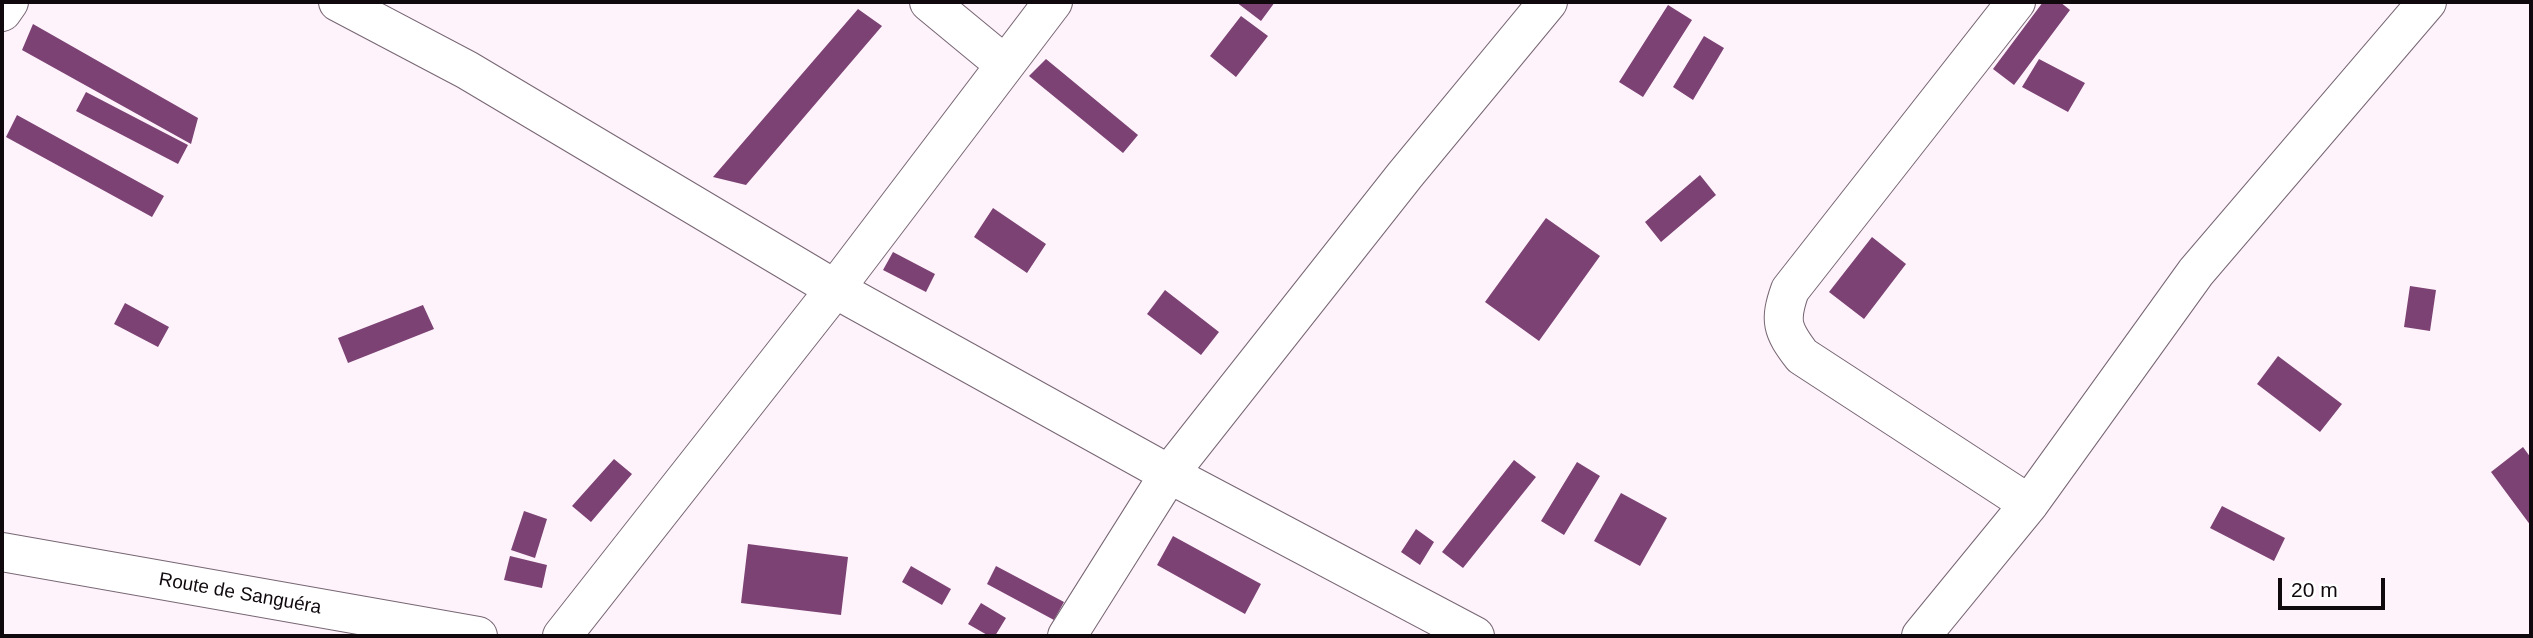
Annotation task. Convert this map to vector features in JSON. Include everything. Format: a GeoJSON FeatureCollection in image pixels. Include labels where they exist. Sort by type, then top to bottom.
{"type":"FeatureCollection","features":[{"type":"Feature","properties":{"kind":"street"},"geometry":{"type":"LineString","coordinates":[[2,12],[9,2]]}},
{"type":"Feature","properties":{"kind":"street"},"geometry":{"type":"LineString","coordinates":[[338,2],[467,70],[835,289],[1169,474],[1475,636]]}},
{"type":"Feature","properties":{"kind":"street"},"geometry":{"type":"LineString","coordinates":[[929,2],[1004,64]]}},
{"type":"Feature","properties":{"kind":"street"},"geometry":{"type":"LineString","coordinates":[[562,636],[835,289],[1053,2]]}},
{"type":"Feature","properties":{"kind":"street"},"geometry":{"type":"LineString","coordinates":[[1067,636],[1169,474],[1405,175],[1548,2]]}},
{"type":"Feature","properties":{"kind":"street"},"geometry":{"type":"LineString","coordinates":[[2015,2],[1790,290],[1784,309],[1786,335],[1802,356],[2029,504]]}},
{"type":"Feature","properties":{"kind":"street"},"geometry":{"type":"LineString","coordinates":[[1921,636],[2029,504],[2196,272],[2427,2]]}},
{"type":"Feature","properties":{"kind":"street","name":"Route de Sanguéra"},"geometry":{"type":"LineString","coordinates":[[2,552],[478,636]]}},
{"type":"Feature","properties":{"kind":"building"},"geometry":{"type":"Polygon","coordinates":[[[1236,2],[1275,2],[1261,21],[1236,2]]]}},
{"type":"Feature","properties":{"kind":"building"},"geometry":{"type":"Polygon","coordinates":[[[2043,2],[2060,2],[2070,10],[2014,85],[1993,69],[2043,2]]]}},
{"type":"Feature","properties":{"kind":"building"},"geometry":{"type":"Polygon","coordinates":[[[1668,5],[1692,20],[1643,97],[1619,82],[1668,5]]]}},
{"type":"Feature","properties":{"kind":"building"},"geometry":{"type":"Polygon","coordinates":[[[858,9],[882,26],[746,185],[713,177],[858,9]]]}},
{"type":"Feature","properties":{"kind":"building"},"geometry":{"type":"Polygon","coordinates":[[[1241,16],[1268,36],[1236,77],[1210,56],[1241,16]]]}},
{"type":"Feature","properties":{"kind":"building"},"geometry":{"type":"Polygon","coordinates":[[[33,24],[198,118],[191,144],[22,50],[33,24]]]}},
{"type":"Feature","properties":{"kind":"building"},"geometry":{"type":"Polygon","coordinates":[[[1704,36],[1724,48],[1693,100],[1673,87],[1704,36]]]}},
{"type":"Feature","properties":{"kind":"building"},"geometry":{"type":"Polygon","coordinates":[[[1046,59],[1138,135],[1123,153],[1029,76],[1046,59]]]}},
{"type":"Feature","properties":{"kind":"building"},"geometry":{"type":"Polygon","coordinates":[[[2039,59],[2085,83],[2068,112],[2022,87],[2039,59]]]}},
{"type":"Feature","properties":{"kind":"building"},"geometry":{"type":"Polygon","coordinates":[[[86,92],[188,145],[178,164],[76,111],[86,92]]]}},
{"type":"Feature","properties":{"kind":"building"},"geometry":{"type":"Polygon","coordinates":[[[17,115],[164,196],[152,217],[6,137],[17,115]]]}},
{"type":"Feature","properties":{"kind":"building"},"geometry":{"type":"Polygon","coordinates":[[[1700,175],[1716,195],[1661,242],[1645,222],[1700,175]]]}},
{"type":"Feature","properties":{"kind":"building"},"geometry":{"type":"Polygon","coordinates":[[[993,208],[1046,244],[1027,273],[974,237],[993,208]]]}},
{"type":"Feature","properties":{"kind":"building"},"geometry":{"type":"Polygon","coordinates":[[[1546,218],[1600,256],[1539,341],[1485,302],[1546,218]]]}},
{"type":"Feature","properties":{"kind":"building"},"geometry":{"type":"Polygon","coordinates":[[[1872,237],[1906,264],[1864,319],[1829,292],[1872,237]]]}},
{"type":"Feature","properties":{"kind":"building"},"geometry":{"type":"Polygon","coordinates":[[[893,252],[935,274],[926,292],[883,270],[893,252]]]}},
{"type":"Feature","properties":{"kind":"building"},"geometry":{"type":"Polygon","coordinates":[[[2410,286],[2436,290],[2430,331],[2404,327],[2410,286]]]}},
{"type":"Feature","properties":{"kind":"building"},"geometry":{"type":"Polygon","coordinates":[[[1165,290],[1219,332],[1201,355],[1147,314],[1165,290]]]}},
{"type":"Feature","properties":{"kind":"building"},"geometry":{"type":"Polygon","coordinates":[[[125,303],[169,327],[158,347],[114,324],[125,303]]]}},
{"type":"Feature","properties":{"kind":"building"},"geometry":{"type":"Polygon","coordinates":[[[423,305],[434,329],[348,363],[338,338],[423,305]]]}},
{"type":"Feature","properties":{"kind":"building"},"geometry":{"type":"Polygon","coordinates":[[[2278,356],[2342,404],[2320,432],[2257,384],[2278,356]]]}},
{"type":"Feature","properties":{"kind":"building"},"geometry":{"type":"Polygon","coordinates":[[[2523,447],[2531,458],[2531,526],[2491,472],[2523,447]]]}},
{"type":"Feature","properties":{"kind":"building"},"geometry":{"type":"Polygon","coordinates":[[[614,459],[632,474],[591,522],[572,506],[614,459]]]}},
{"type":"Feature","properties":{"kind":"building"},"geometry":{"type":"Polygon","coordinates":[[[1514,460],[1536,477],[1463,568],[1442,552],[1514,460]]]}},
{"type":"Feature","properties":{"kind":"building"},"geometry":{"type":"Polygon","coordinates":[[[1577,462],[1600,476],[1564,535],[1541,521],[1577,462]]]}},
{"type":"Feature","properties":{"kind":"building"},"geometry":{"type":"Polygon","coordinates":[[[1621,493],[1667,518],[1640,566],[1594,541],[1621,493]]]}},
{"type":"Feature","properties":{"kind":"building"},"geometry":{"type":"Polygon","coordinates":[[[2222,506],[2285,538],[2274,561],[2210,528],[2222,506]]]}},
{"type":"Feature","properties":{"kind":"building"},"geometry":{"type":"Polygon","coordinates":[[[524,511],[547,519],[535,558],[511,550],[524,511]]]}},
{"type":"Feature","properties":{"kind":"building"},"geometry":{"type":"Polygon","coordinates":[[[1416,529],[1434,542],[1420,565],[1401,552],[1416,529]]]}},
{"type":"Feature","properties":{"kind":"building"},"geometry":{"type":"Polygon","coordinates":[[[1173,536],[1261,584],[1245,614],[1157,565],[1173,536]]]}},
{"type":"Feature","properties":{"kind":"building"},"geometry":{"type":"Polygon","coordinates":[[[748,544],[848,557],[841,615],[741,603],[748,544]]]}},
{"type":"Feature","properties":{"kind":"building"},"geometry":{"type":"Polygon","coordinates":[[[510,556],[547,565],[542,588],[504,580],[510,556]]]}},
{"type":"Feature","properties":{"kind":"building"},"geometry":{"type":"Polygon","coordinates":[[[911,566],[951,589],[942,605],[902,582],[911,566]]]}},
{"type":"Feature","properties":{"kind":"building"},"geometry":{"type":"Polygon","coordinates":[[[996,566],[1064,602],[1054,620],[987,584],[996,566]]]}},
{"type":"Feature","properties":{"kind":"building"},"geometry":{"type":"Polygon","coordinates":[[[981,603],[1006,618],[995,636],[989,636],[968,624],[981,603]]]}}]}
